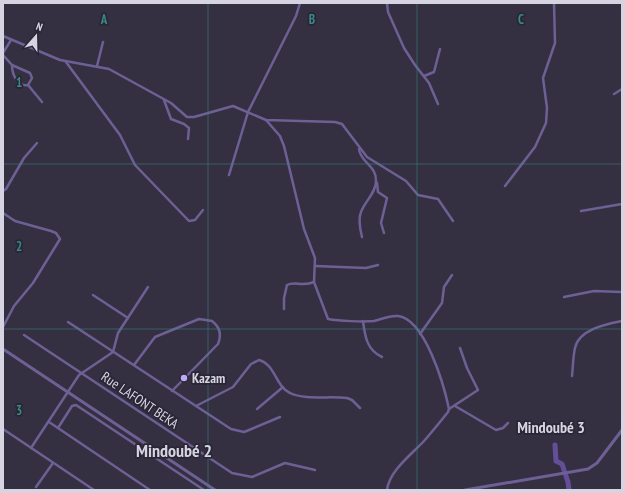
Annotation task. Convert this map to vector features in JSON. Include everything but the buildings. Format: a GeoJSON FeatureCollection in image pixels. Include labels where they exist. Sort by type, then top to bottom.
{"type":"FeatureCollection","features":[{"type":"Feature","properties":{"kind":"street"},"geometry":{"type":"LineString","coordinates":[[229,175],[248,112],[296,16],[300,3]]}},
{"type":"Feature","properties":{"kind":"street"},"geometry":{"type":"LineString","coordinates":[[387,3],[388,12],[404,48],[429,83],[438,104]]}},
{"type":"Feature","properties":{"kind":"street"},"geometry":{"type":"LineString","coordinates":[[505,186],[536,147],[546,123],[547,108],[542,78],[555,43],[554,3]]}},
{"type":"Feature","properties":{"kind":"street"},"geometry":{"type":"LineString","coordinates":[[3,36],[66,61],[97,66],[126,77],[164,99],[190,117],[233,106],[266,120],[337,122],[346,128],[361,156],[374,170],[378,192],[387,198],[380,223],[384,233]]}},
{"type":"Feature","properties":{"kind":"street"},"geometry":{"type":"LineString","coordinates":[[11,40],[3,54],[12,65],[15,78],[20,84],[28,85],[42,102]]}},
{"type":"Feature","properties":{"kind":"street"},"geometry":{"type":"LineString","coordinates":[[97,66],[103,42]]}},
{"type":"Feature","properties":{"kind":"street"},"geometry":{"type":"LineString","coordinates":[[424,76],[434,72],[440,50]]}},
{"type":"Feature","properties":{"kind":"street"},"geometry":{"type":"LineString","coordinates":[[66,61],[120,135],[131,159],[139,170],[189,221],[195,220],[203,210]]}},
{"type":"Feature","properties":{"kind":"street"},"geometry":{"type":"LineString","coordinates":[[12,65],[26,70],[32,75],[28,85]]}},
{"type":"Feature","properties":{"kind":"street"},"geometry":{"type":"LineString","coordinates":[[614,94],[622,89]]}},
{"type":"Feature","properties":{"kind":"street"},"geometry":{"type":"LineString","coordinates":[[164,99],[171,119],[184,124],[189,128],[188,139]]}},
{"type":"Feature","properties":{"kind":"street"},"geometry":{"type":"LineString","coordinates":[[266,120],[282,140],[304,229],[315,258],[314,282],[328,319],[363,321],[398,316],[409,320],[420,334],[441,379],[448,409]]}},
{"type":"Feature","properties":{"kind":"street"},"geometry":{"type":"LineString","coordinates":[[3,191],[6,189],[24,158],[37,143]]}},
{"type":"Feature","properties":{"kind":"street"},"geometry":{"type":"LineString","coordinates":[[358,149],[370,160],[406,181],[418,195],[438,199],[454,221]]}},
{"type":"Feature","properties":{"kind":"street"},"geometry":{"type":"LineString","coordinates":[[362,237],[361,213],[376,183]]}},
{"type":"Feature","properties":{"kind":"street"},"geometry":{"type":"LineString","coordinates":[[581,211],[622,204]]}},
{"type":"Feature","properties":{"kind":"street"},"geometry":{"type":"LineString","coordinates":[[3,213],[15,221],[56,233],[60,239],[33,283],[14,306],[3,327]]}},
{"type":"Feature","properties":{"kind":"street"},"geometry":{"type":"LineString","coordinates":[[315,266],[366,268],[378,265]]}},
{"type":"Feature","properties":{"kind":"street"},"geometry":{"type":"LineString","coordinates":[[420,334],[442,303],[444,287],[452,275]]}},
{"type":"Feature","properties":{"kind":"street"},"geometry":{"type":"LineString","coordinates":[[284,309],[284,298],[287,285],[290,283],[306,286],[314,282]]}},
{"type":"Feature","properties":{"kind":"street"},"geometry":{"type":"LineString","coordinates":[[31,448],[82,373],[113,352],[118,333],[148,288]]}},
{"type":"Feature","properties":{"kind":"street"},"geometry":{"type":"LineString","coordinates":[[564,297],[594,290],[622,292]]}},
{"type":"Feature","properties":{"kind":"street"},"geometry":{"type":"LineString","coordinates":[[93,295],[128,318]]}},
{"type":"Feature","properties":{"kind":"street"},"geometry":{"type":"LineString","coordinates":[[134,365],[155,337],[192,321],[206,319],[212,321],[220,330],[221,335],[218,344],[172,391]]}},
{"type":"Feature","properties":{"kind":"street"},"geometry":{"type":"LineString","coordinates":[[363,321],[368,344],[376,354],[382,357]]}},
{"type":"Feature","properties":{"kind":"street"},"geometry":{"type":"LineString","coordinates":[[572,376],[575,348],[578,341],[595,328],[622,321]]}},
{"type":"Feature","properties":{"kind":"street"},"geometry":{"type":"LineString","coordinates":[[68,322],[231,429],[239,431],[249,430],[280,417]]}},
{"type":"Feature","properties":{"kind":"street","name":"Rue LAFONT BEKA"},"geometry":{"type":"LineString","coordinates":[[24,335],[215,462],[238,475],[252,476],[285,463],[315,470]]}},
{"type":"Feature","properties":{"kind":"street"},"geometry":{"type":"LineString","coordinates":[[387,490],[390,481],[399,467],[425,440],[448,409],[455,406],[478,390],[467,368],[460,348]]}},
{"type":"Feature","properties":{"kind":"street"},"geometry":{"type":"LineString","coordinates":[[3,349],[215,490]]}},
{"type":"Feature","properties":{"kind":"street"},"geometry":{"type":"LineString","coordinates":[[196,407],[233,387],[252,364],[259,360],[267,364],[283,387],[289,392],[296,395],[348,398],[360,408]]}},
{"type":"Feature","properties":{"kind":"street"},"geometry":{"type":"LineString","coordinates":[[257,409],[283,387]]}},
{"type":"Feature","properties":{"kind":"street"},"geometry":{"type":"LineString","coordinates":[[58,428],[72,406],[76,404],[204,490]]}},
{"type":"Feature","properties":{"kind":"street"},"geometry":{"type":"LineString","coordinates":[[455,406],[496,430],[503,428],[508,423]]}},
{"type":"Feature","properties":{"kind":"street"},"geometry":{"type":"LineString","coordinates":[[48,422],[150,490]]}},
{"type":"Feature","properties":{"kind":"street"},"geometry":{"type":"LineString","coordinates":[[3,429],[94,490]]}},
{"type":"Feature","properties":{"kind":"street"},"geometry":{"type":"LineString","coordinates":[[465,490],[568,473],[594,466],[622,430]]}},
{"type":"Feature","properties":{"kind":"street"},"geometry":{"type":"LineString","coordinates":[[36,488],[53,463]]}},
{"type":"Feature","properties":{"kind":"waterway"},"geometry":{"type":"LineString","coordinates":[[555,445],[556,461],[562,464],[569,490]]}},
{"type":"Feature","properties":{"kind":"place","name":"Kazam"},"geometry":{"type":"Point","coordinates":[184,378]}},
{"type":"Feature","properties":{"kind":"district","name":"Mindoubé 3"},"geometry":{"type":"Point","coordinates":[551,427]}},
{"type":"Feature","properties":{"kind":"district","name":"Mindoubé 2"},"geometry":{"type":"Point","coordinates":[174,450]}}]}
